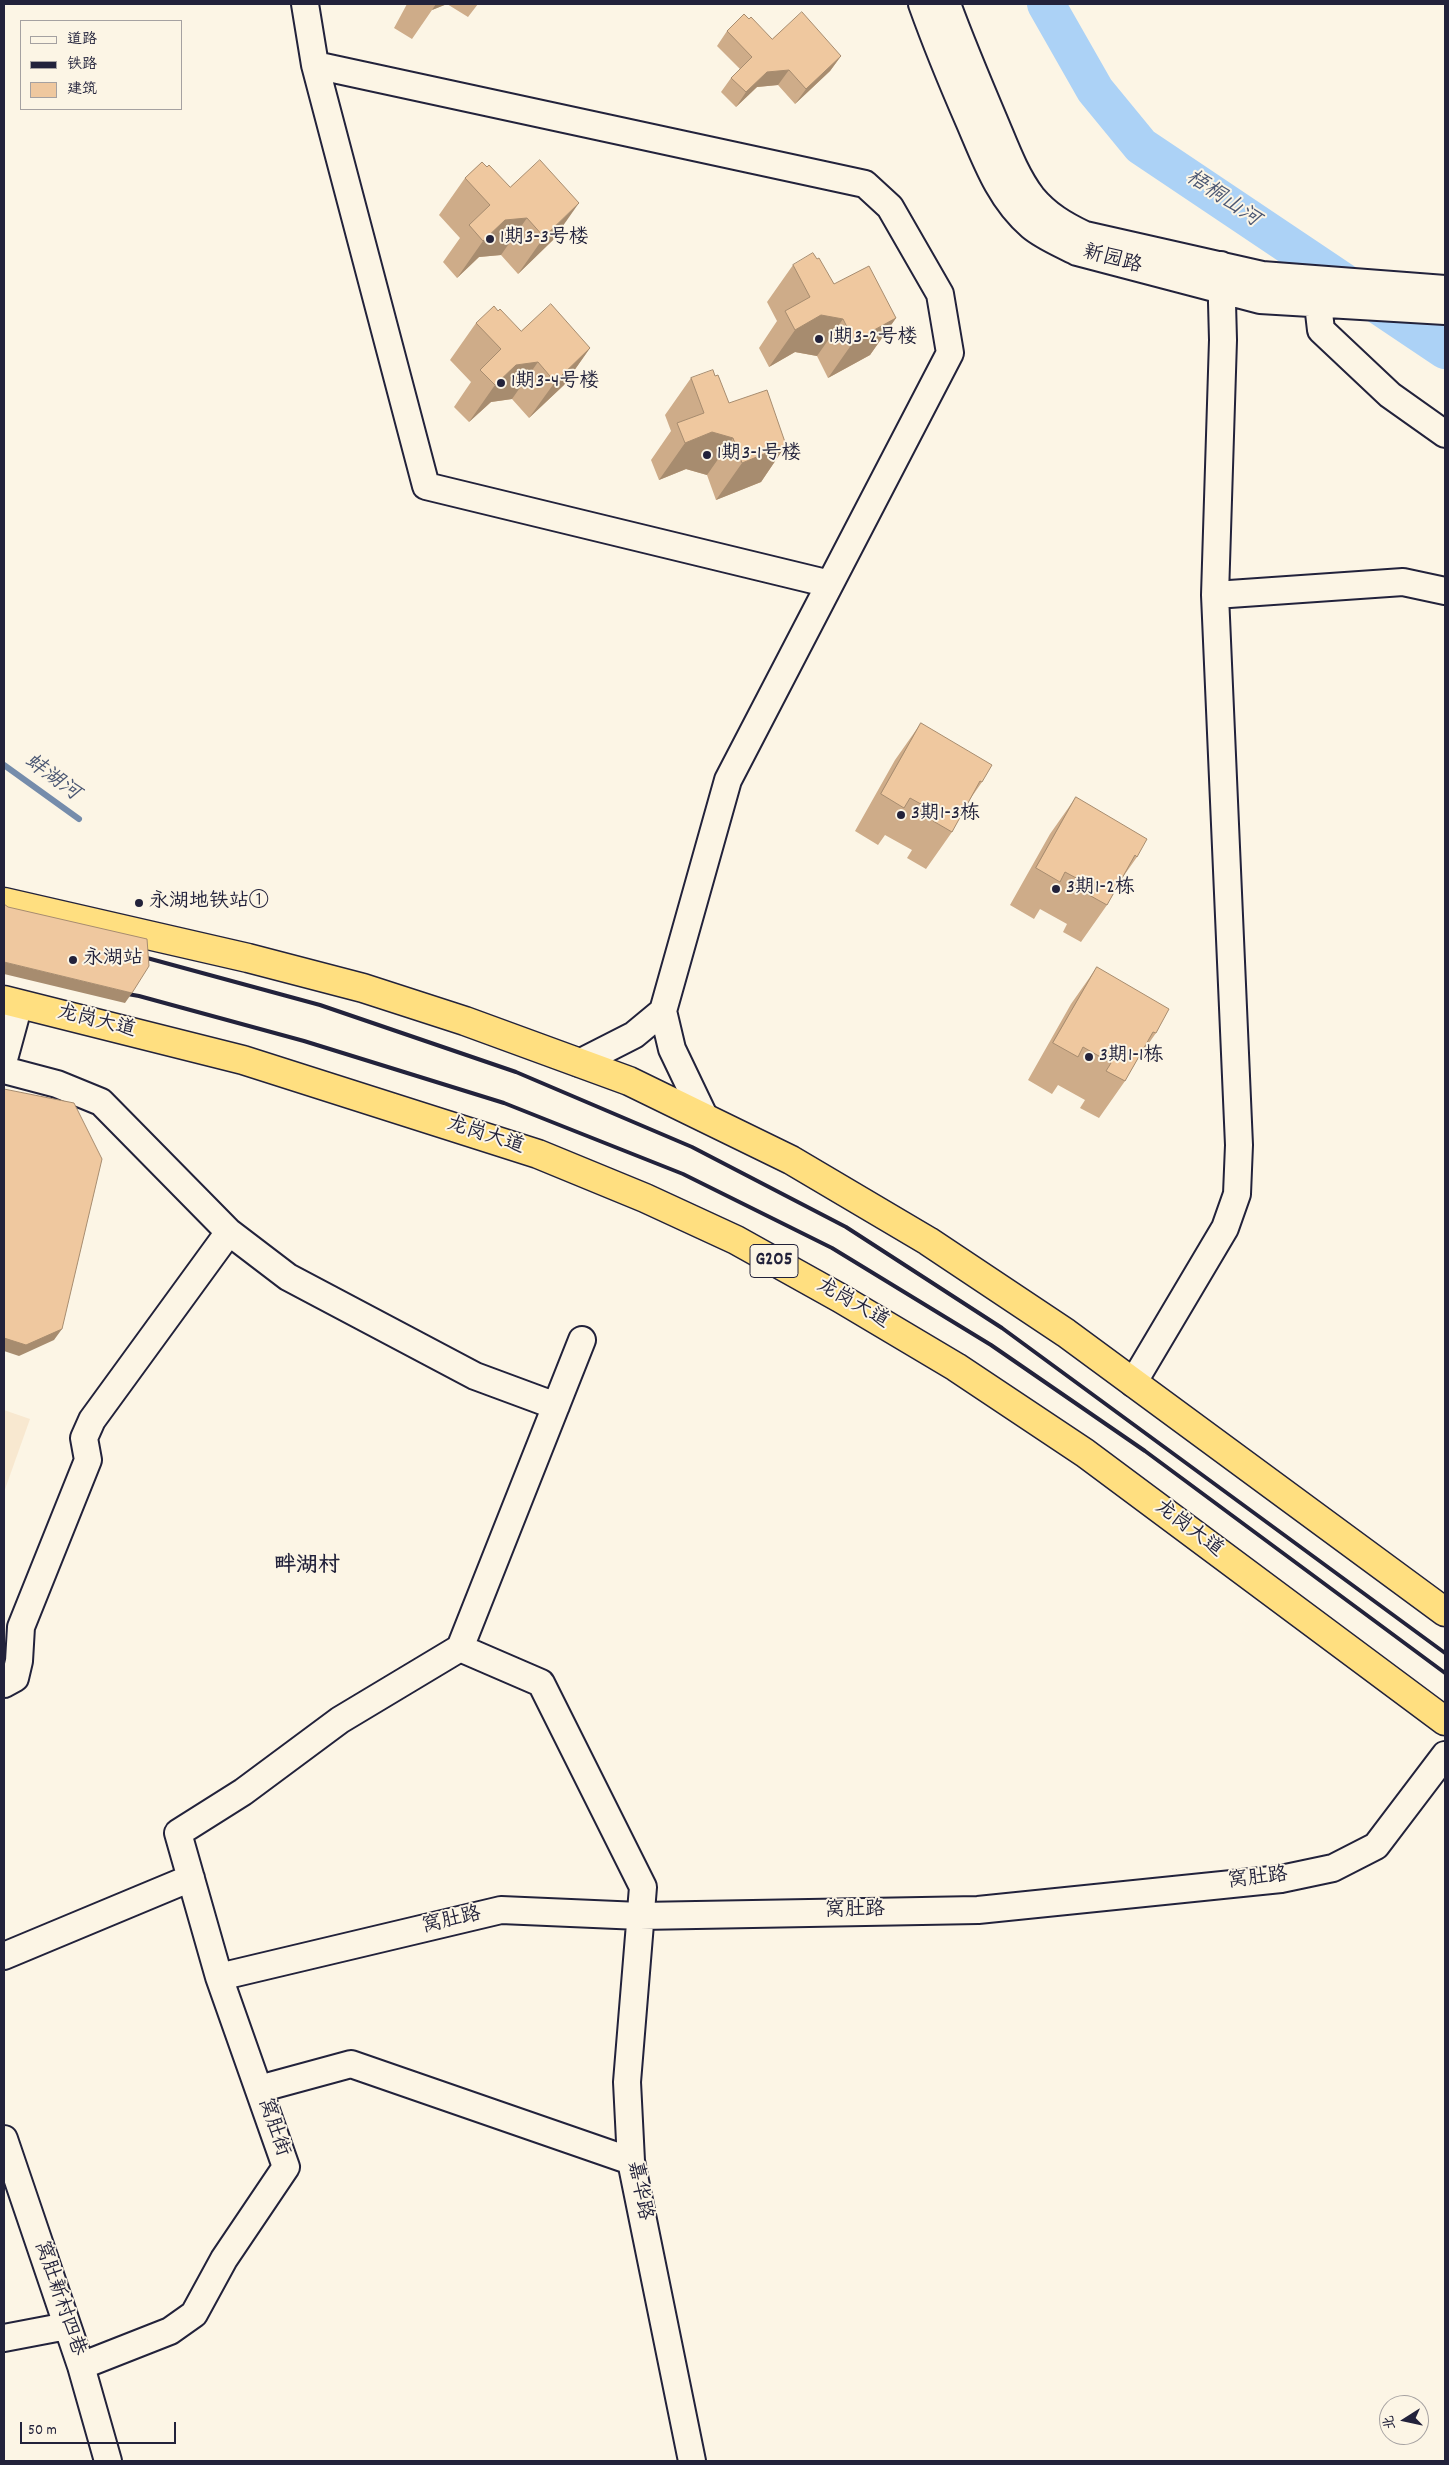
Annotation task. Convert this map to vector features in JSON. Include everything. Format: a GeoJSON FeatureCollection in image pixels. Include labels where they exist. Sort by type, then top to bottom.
{"type":"FeatureCollection","features":[{"type":"Feature","properties":{"kind":"highway"},"geometry":{"type":"LineString","coordinates":[[4,902],[248,958],[362,988],[465,1021],[629,1081],[791,1160],[928,1240],[1066,1334],[1445,1612]]}},
{"type":"Feature","properties":{"kind":"highway","name":"龙岗大道"},"geometry":{"type":"LineString","coordinates":[[11,1002],[243,1060],[538,1154],[645,1198],[736,1240],[840,1298],[956,1368],[1085,1453],[1445,1721]]}},
{"type":"Feature","properties":{"kind":"street"},"geometry":{"type":"LineString","coordinates":[[305,4],[315,65],[426,486],[830,584]]}},
{"type":"Feature","properties":{"kind":"street","name":"新园路"},"geometry":{"type":"LineString","coordinates":[[922,4],[942,58],[988,166],[1002,192],[1031,226],[1077,252],[1222,278],[1262,275],[1445,289]]}},
{"type":"Feature","properties":{"kind":"street","name":"新园路"},"geometry":{"type":"LineString","coordinates":[[947,4],[963,47],[1018,175],[1031,196],[1046,212],[1063,225],[1085,235],[1222,278],[1260,300],[1445,312]]}},
{"type":"Feature","properties":{"kind":"street"},"geometry":{"type":"LineString","coordinates":[[315,65],[865,184],[890,207],[940,294],[950,353],[728,780],[662,1011],[672,1049],[704,1118]]}},
{"type":"Feature","properties":{"kind":"street"},"geometry":{"type":"LineString","coordinates":[[1133,1382],[1225,1228],[1237,1194],[1239,1145],[1215,595],[1223,340],[1222,278]]}},
{"type":"Feature","properties":{"kind":"street"},"geometry":{"type":"LineString","coordinates":[[1318,304],[1321,330],[1390,395],[1445,434]]}},
{"type":"Feature","properties":{"kind":"street"},"geometry":{"type":"LineString","coordinates":[[1215,595],[1404,582],[1445,591]]}},
{"type":"Feature","properties":{"kind":"street"},"geometry":{"type":"LineString","coordinates":[[4,1059],[11,1002]]}},
{"type":"Feature","properties":{"kind":"street"},"geometry":{"type":"LineString","coordinates":[[579,1063],[634,1034],[662,1011]]}},
{"type":"Feature","properties":{"kind":"street"},"geometry":{"type":"LineString","coordinates":[[4,1070],[57,1084],[101,1102],[229,1232],[288,1277],[475,1376],[556,1406]]}},
{"type":"Feature","properties":{"kind":"street"},"geometry":{"type":"LineString","coordinates":[[4,1684],[15,1678],[19,1661],[21,1627],[88,1460],[84,1438],[92,1420],[229,1232]]}},
{"type":"Feature","properties":{"kind":"street"},"geometry":{"type":"LineString","coordinates":[[460,1648],[582,1340]]}},
{"type":"Feature","properties":{"kind":"street","name":"窝肚街"},"geometry":{"type":"LineString","coordinates":[[81,2366],[170,2331],[194,2314],[224,2259],[286,2167],[219,1977],[178,1833],[242,1792],[340,1720],[460,1648]]}},
{"type":"Feature","properties":{"kind":"street","name":"嘉华路"},"geometry":{"type":"LineString","coordinates":[[460,1648],[541,1683],[643,1887],[627,2082],[631,2161],[692,2461]]}},
{"type":"Feature","properties":{"kind":"street","name":"窝肚路"},"geometry":{"type":"LineString","coordinates":[[219,1977],[501,1910],[640,1916],[978,1910],[1281,1879],[1333,1868],[1376,1846],[1445,1755]]}},
{"type":"Feature","properties":{"kind":"street"},"geometry":{"type":"LineString","coordinates":[[4,1956],[191,1878]]}},
{"type":"Feature","properties":{"kind":"street"},"geometry":{"type":"LineString","coordinates":[[259,2089],[351,2064],[631,2161]]}},
{"type":"Feature","properties":{"kind":"street","name":"窝肚新村四巷"},"geometry":{"type":"LineString","coordinates":[[4,2139],[81,2366],[108,2461]]}},
{"type":"Feature","properties":{"kind":"street"},"geometry":{"type":"LineString","coordinates":[[4,2338],[67,2326]]}},
{"type":"Feature","properties":{"kind":"shaded area"},"geometry":{"type":"Polygon","coordinates":[[[4,1410],[30,1419],[4,1492],[4,1410]]]}},
{"type":"Feature","properties":{"kind":"building"},"geometry":{"type":"Polygon","coordinates":[[[802,12],[841,56],[806,89],[789,70],[767,72],[746,92],[731,78],[752,57],[727,31],[744,14],[749,19],[751,17],[772,39],[802,12]]]}},
{"type":"Feature","properties":{"kind":"building"},"geometry":{"type":"Polygon","coordinates":[[[540,160],[579,203],[544,237],[527,218],[505,220],[483,241],[469,225],[490,205],[465,178],[482,162],[487,167],[489,165],[510,187],[540,160]]]}},
{"type":"Feature","properties":{"kind":"building"},"geometry":{"type":"Polygon","coordinates":[[[813,253],[817,259],[819,258],[834,284],[869,266],[896,318],[854,341],[843,319],[821,315],[795,330],[785,311],[810,297],[793,265],[813,253]]]}},
{"type":"Feature","properties":{"kind":"building"},"geometry":{"type":"Polygon","coordinates":[[[551,304],[590,348],[555,382],[538,362],[516,365],[495,385],[480,370],[501,349],[476,323],[494,306],[498,311],[500,309],[521,331],[551,304]]]}},
{"type":"Feature","properties":{"kind":"building"},"geometry":{"type":"Polygon","coordinates":[[[713,370],[715,376],[718,375],[729,403],[767,390],[786,445],[742,463],[733,438],[712,432],[685,443],[677,423],[704,413],[691,378],[713,370]]]}},
{"type":"Feature","properties":{"kind":"building"},"geometry":{"type":"Polygon","coordinates":[[[921,723],[992,765],[982,782],[980,781],[952,832],[933,821],[937,813],[910,798],[904,808],[881,794],[921,723]]]}},
{"type":"Feature","properties":{"kind":"building"},"geometry":{"type":"Polygon","coordinates":[[[1076,797],[1147,839],[1137,857],[1135,855],[1107,905],[1089,895],[1093,887],[1065,872],[1060,882],[1036,868],[1076,797]]]}},
{"type":"Feature","properties":{"kind":"building","name":"永湖站"},"geometry":{"type":"Polygon","coordinates":[[[4,904],[8,907],[147,939],[149,966],[132,993],[4,962],[4,904]]]}},
{"type":"Feature","properties":{"kind":"building"},"geometry":{"type":"Polygon","coordinates":[[[1097,967],[1169,1009],[1156,1033],[1153,1032],[1125,1081],[1106,1071],[1111,1063],[1083,1047],[1078,1057],[1053,1043],[1097,967]]]}},
{"type":"Feature","properties":{"kind":"building"},"geometry":{"type":"Polygon","coordinates":[[[4,1089],[74,1103],[102,1159],[62,1329],[26,1345],[4,1338],[4,1089]]]}},
{"type":"Feature","properties":{"kind":"waterway","name":"梧桐山河"},"geometry":{"type":"LineString","coordinates":[[1046,4],[1095,90],[1141,146],[1445,350]]}},
{"type":"Feature","properties":{"kind":"waterway","name":"蚌湖河"},"geometry":{"type":"LineString","coordinates":[[4,765],[79,819]]}},
{"type":"Feature","properties":{"kind":"railway"},"geometry":{"type":"LineString","coordinates":[[136,955],[320,1005],[516,1072],[692,1147],[846,1227],[1002,1328],[1445,1653]]}},
{"type":"Feature","properties":{"kind":"railway"},"geometry":{"type":"LineString","coordinates":[[116,992],[139,996],[304,1041],[504,1103],[683,1174],[832,1248],[991,1345],[1145,1451],[1445,1673]]}},
{"type":"Feature","properties":{"kind":"place","name":"1期3-3号楼"},"geometry":{"type":"Point","coordinates":[490,239]}},
{"type":"Feature","properties":{"kind":"place","name":"1期3-2号楼"},"geometry":{"type":"Point","coordinates":[819,339]}},
{"type":"Feature","properties":{"kind":"place","name":"1期3-4号楼"},"geometry":{"type":"Point","coordinates":[501,383]}},
{"type":"Feature","properties":{"kind":"place","name":"1期3-1号楼"},"geometry":{"type":"Point","coordinates":[707,455]}},
{"type":"Feature","properties":{"kind":"place","name":"3期1-3栋"},"geometry":{"type":"Point","coordinates":[901,815]}},
{"type":"Feature","properties":{"kind":"place","name":"3期1-2栋"},"geometry":{"type":"Point","coordinates":[1056,889]}},
{"type":"Feature","properties":{"kind":"place","name":"永湖地铁站①"},"geometry":{"type":"Point","coordinates":[139,903]}},
{"type":"Feature","properties":{"kind":"place","name":"永湖站"},"geometry":{"type":"Point","coordinates":[73,960]}},
{"type":"Feature","properties":{"kind":"place","name":"3期1-1栋"},"geometry":{"type":"Point","coordinates":[1089,1057]}},
{"type":"Feature","properties":{"kind":"district","name":"畔湖村"},"geometry":{"type":"Point","coordinates":[307,1568]}}]}
